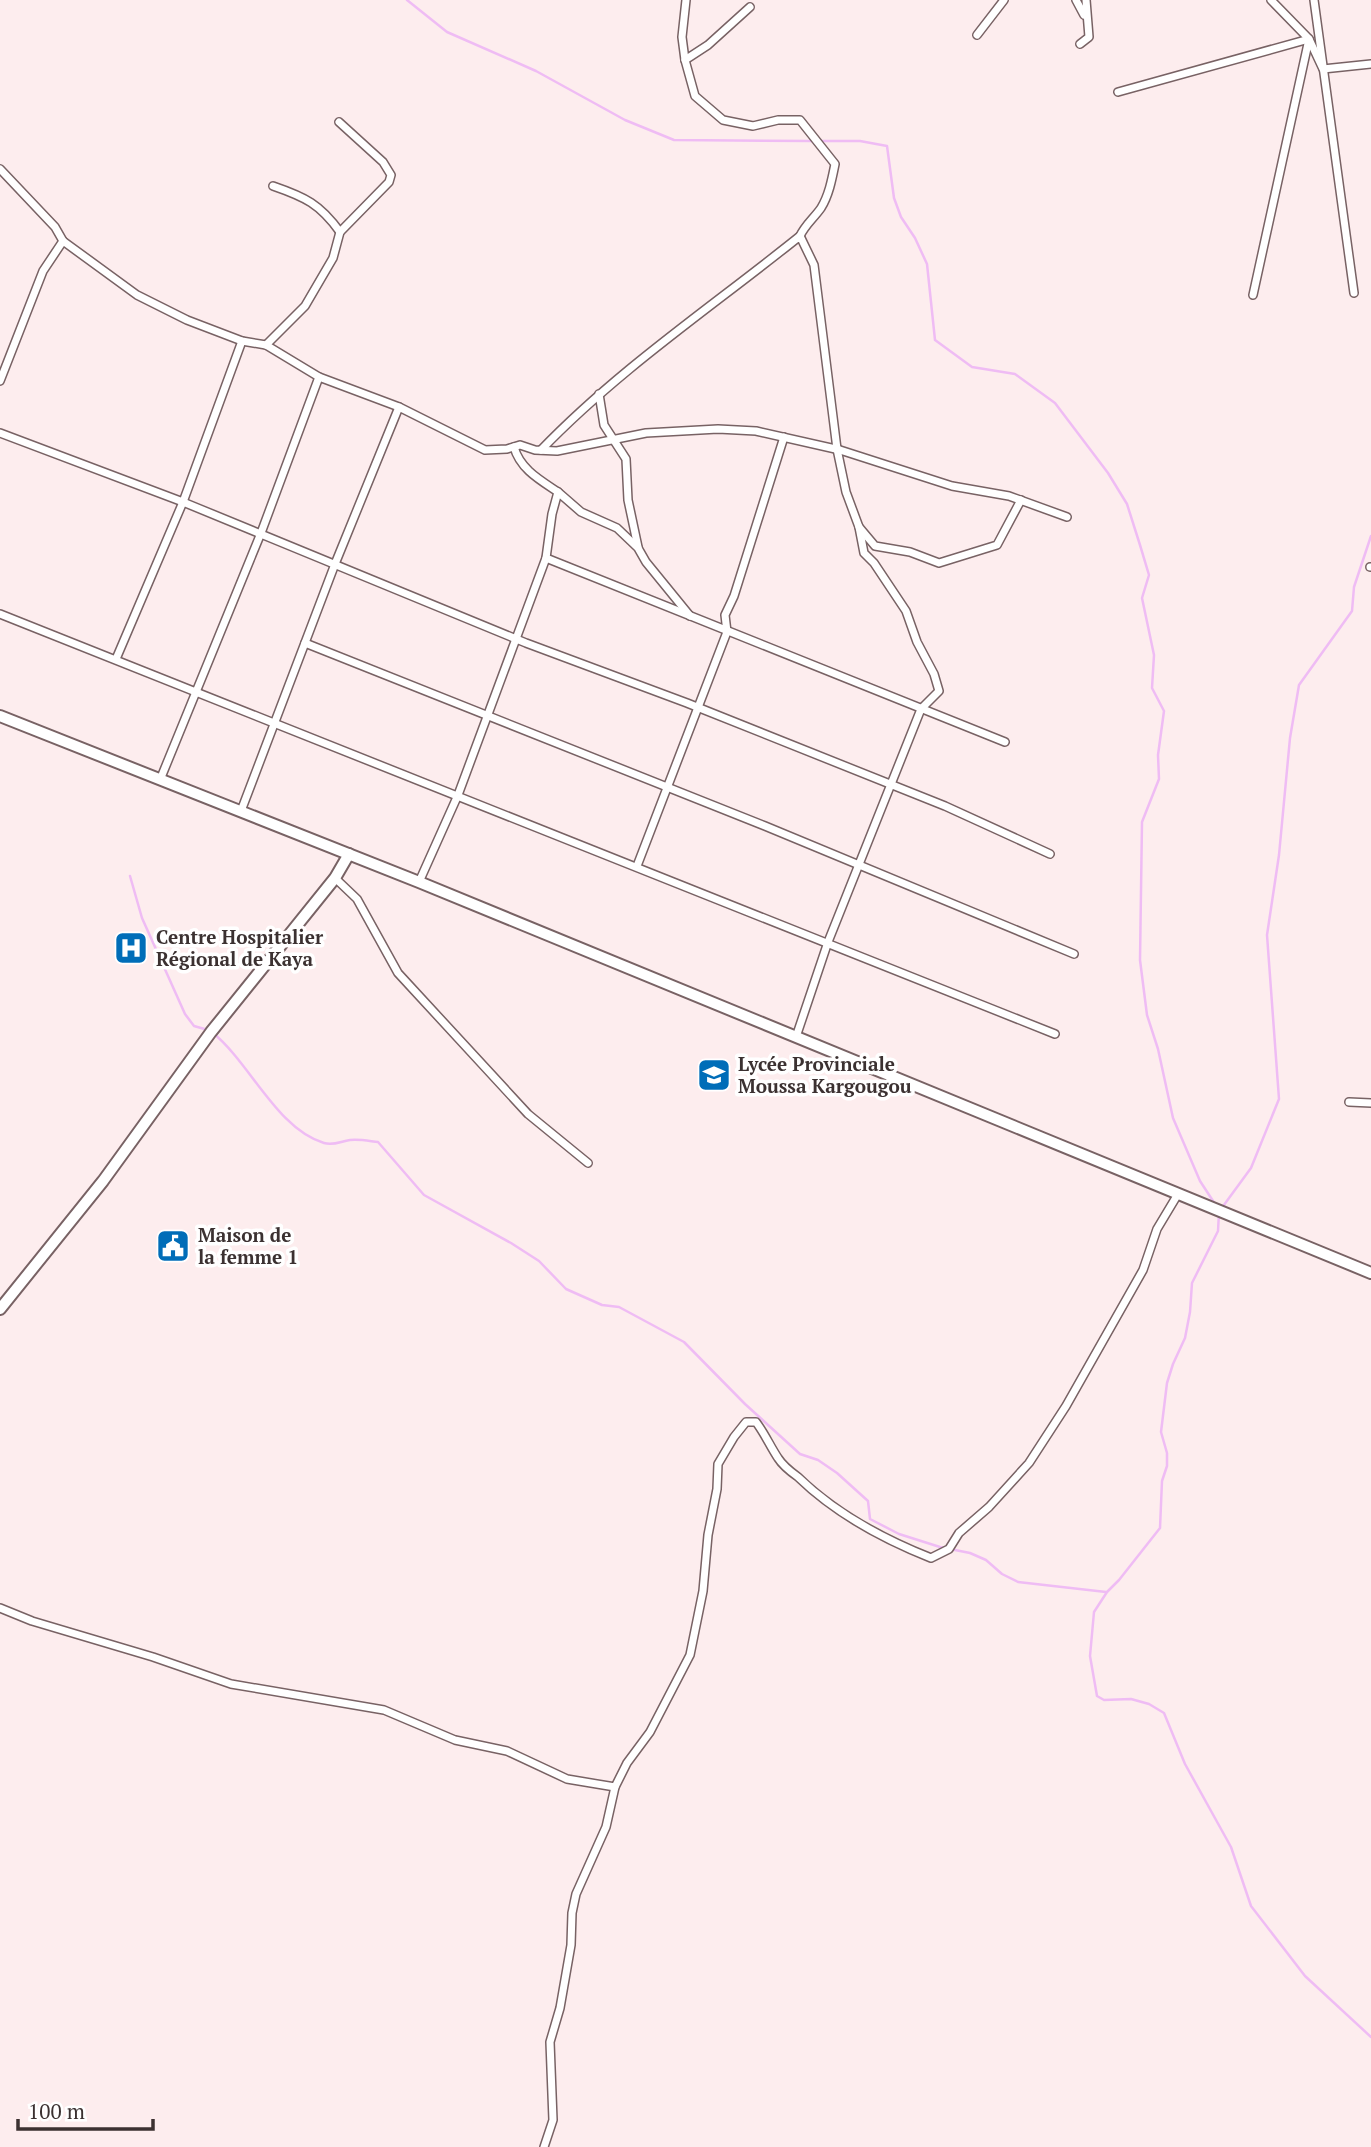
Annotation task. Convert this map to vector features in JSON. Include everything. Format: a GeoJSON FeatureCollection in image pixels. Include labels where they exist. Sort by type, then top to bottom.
{"type":"FeatureCollection","features":[{"type":"Feature","properties":{"kind":"main road"},"geometry":{"type":"LineString","coordinates":[[0,716],[349,853],[1371,1273]]}},
{"type":"Feature","properties":{"kind":"main road"},"geometry":{"type":"LineString","coordinates":[[0,1309],[103,1181],[211,1031],[335,878],[349,853]]}},
{"type":"Feature","properties":{"kind":"street"},"geometry":{"type":"LineString","coordinates":[[541,450],[598,394],[800,236],[804,226],[820,211],[828,195],[835,164],[800,120],[778,120],[753,126],[723,120],[695,96],[684,60],[682,37],[686,0]]}},
{"type":"Feature","properties":{"kind":"street"},"geometry":{"type":"LineString","coordinates":[[977,35],[1003,0]]}},
{"type":"Feature","properties":{"kind":"street"},"geometry":{"type":"LineString","coordinates":[[1076,0],[1086,18]]}},
{"type":"Feature","properties":{"kind":"street"},"geometry":{"type":"LineString","coordinates":[[1080,44],[1089,37],[1086,0]]}},
{"type":"Feature","properties":{"kind":"street"},"geometry":{"type":"LineString","coordinates":[[1271,0],[1310,39],[1323,69]]}},
{"type":"Feature","properties":{"kind":"street"},"geometry":{"type":"LineString","coordinates":[[1314,0],[1354,293]]}},
{"type":"Feature","properties":{"kind":"street"},"geometry":{"type":"LineString","coordinates":[[684,60],[708,45],[750,7]]}},
{"type":"Feature","properties":{"kind":"street"},"geometry":{"type":"LineString","coordinates":[[1118,92],[1310,39]]}},
{"type":"Feature","properties":{"kind":"street"},"geometry":{"type":"LineString","coordinates":[[1253,295],[1310,39]]}},
{"type":"Feature","properties":{"kind":"street"},"geometry":{"type":"LineString","coordinates":[[1323,69],[1371,64]]}},
{"type":"Feature","properties":{"kind":"street"},"geometry":{"type":"LineString","coordinates":[[266,345],[305,306],[333,258],[340,232],[389,182],[391,175],[383,162],[339,122]]}},
{"type":"Feature","properties":{"kind":"street"},"geometry":{"type":"LineString","coordinates":[[0,169],[55,226],[63,241],[136,295],[187,320],[242,341],[266,345],[319,377],[399,407],[485,450],[520,445],[557,451],[646,433],[718,429],[756,431],[837,449],[952,486],[1009,496],[1067,517]]}},
{"type":"Feature","properties":{"kind":"street"},"geometry":{"type":"LineString","coordinates":[[273,186],[303,196],[325,211],[340,232]]}},
{"type":"Feature","properties":{"kind":"street"},"geometry":{"type":"LineString","coordinates":[[796,1037],[828,942],[921,709],[939,691],[906,611],[874,562],[864,552],[859,527],[846,492],[837,449],[814,265],[800,236]]}},
{"type":"Feature","properties":{"kind":"street"},"geometry":{"type":"LineString","coordinates":[[0,381],[43,271],[63,241]]}},
{"type":"Feature","properties":{"kind":"street"},"geometry":{"type":"LineString","coordinates":[[116,659],[183,502],[242,341]]}},
{"type":"Feature","properties":{"kind":"street"},"geometry":{"type":"LineString","coordinates":[[160,780],[261,533],[319,377]]}},
{"type":"Feature","properties":{"kind":"street"},"geometry":{"type":"LineString","coordinates":[[598,394],[604,425],[626,459],[628,500],[638,548]]}},
{"type":"Feature","properties":{"kind":"street"},"geometry":{"type":"LineString","coordinates":[[241,811],[335,564],[399,407]]}},
{"type":"Feature","properties":{"kind":"street"},"geometry":{"type":"LineString","coordinates":[[0,433],[183,502],[516,639],[698,707],[945,806],[1050,854]]}},
{"type":"Feature","properties":{"kind":"street"},"geometry":{"type":"LineString","coordinates":[[636,866],[727,632],[725,615],[734,596],[784,437]]}},
{"type":"Feature","properties":{"kind":"street"},"geometry":{"type":"LineString","coordinates":[[514,447],[517,458],[535,477],[581,512],[617,528],[638,548],[646,562],[692,618]]}},
{"type":"Feature","properties":{"kind":"street"},"geometry":{"type":"LineString","coordinates":[[419,882],[458,795],[546,558],[558,492]]}},
{"type":"Feature","properties":{"kind":"street"},"geometry":{"type":"LineString","coordinates":[[859,527],[875,546],[910,552],[939,563],[998,545],[1021,500]]}},
{"type":"Feature","properties":{"kind":"street"},"geometry":{"type":"LineString","coordinates":[[546,558],[1005,742]]}},
{"type":"Feature","properties":{"kind":"street"},"geometry":{"type":"LineString","coordinates":[[0,614],[1055,1034]]}},
{"type":"Feature","properties":{"kind":"street"},"geometry":{"type":"LineString","coordinates":[[305,643],[667,786],[1074,954]]}},
{"type":"Feature","properties":{"kind":"street"},"geometry":{"type":"LineString","coordinates":[[335,878],[357,899],[398,973],[528,1114],[588,1163]]}},
{"type":"Feature","properties":{"kind":"street"},"geometry":{"type":"LineString","coordinates":[[1349,1102],[1371,1103]]}},
{"type":"Feature","properties":{"kind":"street"},"geometry":{"type":"LineString","coordinates":[[544,2147],[553,2120],[550,2042],[560,2008],[571,1945],[572,1913],[576,1894],[606,1827],[615,1787],[627,1763],[650,1732],[690,1655],[703,1591],[719,1464],[739,1429],[747,1422],[755,1422],[767,1436],[779,1459],[807,1487],[882,1537],[932,1558],[948,1549],[959,1533],[989,1507],[1029,1463],[1066,1406],[1143,1270],[1157,1229],[1178,1194]]}},
{"type":"Feature","properties":{"kind":"street"},"geometry":{"type":"LineString","coordinates":[[0,1608],[32,1621],[153,1657],[231,1684],[384,1710],[455,1740],[507,1751],[567,1779],[615,1787]]}},
{"type":"Feature","properties":{"kind":"waterway"},"geometry":{"type":"LineString","coordinates":[[407,0],[447,32],[536,71],[625,120],[674,140],[812,141]]}},
{"type":"Feature","properties":{"kind":"waterway"},"geometry":{"type":"LineString","coordinates":[[819,141],[860,141],[887,146],[894,198],[901,217],[927,264],[935,340],[972,367],[1015,374],[1055,403],[1108,473],[1127,504],[1149,575],[1142,598],[1154,655],[1152,688],[1164,711],[1158,755],[1159,779],[1142,822],[1140,960],[1147,1015],[1158,1049],[1173,1118],[1200,1181],[1215,1204]]}},
{"type":"Feature","properties":{"kind":"waterway"},"geometry":{"type":"LineString","coordinates":[[1221,1209],[1251,1168],[1279,1099],[1267,935],[1279,855],[1290,738],[1299,685],[1352,611],[1354,587],[1371,536]]}},
{"type":"Feature","properties":{"kind":"waterway"},"geometry":{"type":"LineString","coordinates":[[130,876],[142,918],[185,1014],[194,1026],[208,1030]]}},
{"type":"Feature","properties":{"kind":"waterway"},"geometry":{"type":"LineString","coordinates":[[213,1033],[278,1110],[307,1135],[328,1144],[354,1140],[378,1142],[424,1195],[539,1261],[566,1289],[602,1305],[619,1307],[684,1342],[745,1404],[800,1454],[818,1460],[837,1473],[868,1501],[870,1519],[899,1534],[970,1553],[986,1560],[1002,1574],[1018,1582],[1106,1592]]}},
{"type":"Feature","properties":{"kind":"waterway"},"geometry":{"type":"LineString","coordinates":[[1219,1213],[1218,1231],[1192,1283],[1185,1338],[1167,1383],[1161,1432],[1167,1453],[1167,1466],[1162,1481],[1160,1528],[1107,1592],[1094,1612],[1090,1656],[1097,1696],[1104,1700],[1131,1699],[1149,1704],[1164,1713],[1185,1764],[1231,1847],[1251,1906],[1305,1976],[1371,2037]]}},
{"type":"Feature","properties":{"kind":"place","name":"Centre Hospitalier Régional de Kaya"},"geometry":{"type":"Point","coordinates":[131,948]}},
{"type":"Feature","properties":{"kind":"place","name":"Lycée Provinciale Moussa Kargougou"},"geometry":{"type":"Point","coordinates":[714,1075]}},
{"type":"Feature","properties":{"kind":"place","name":"Maison de la femme 1"},"geometry":{"type":"Point","coordinates":[173,1246]}}]}
